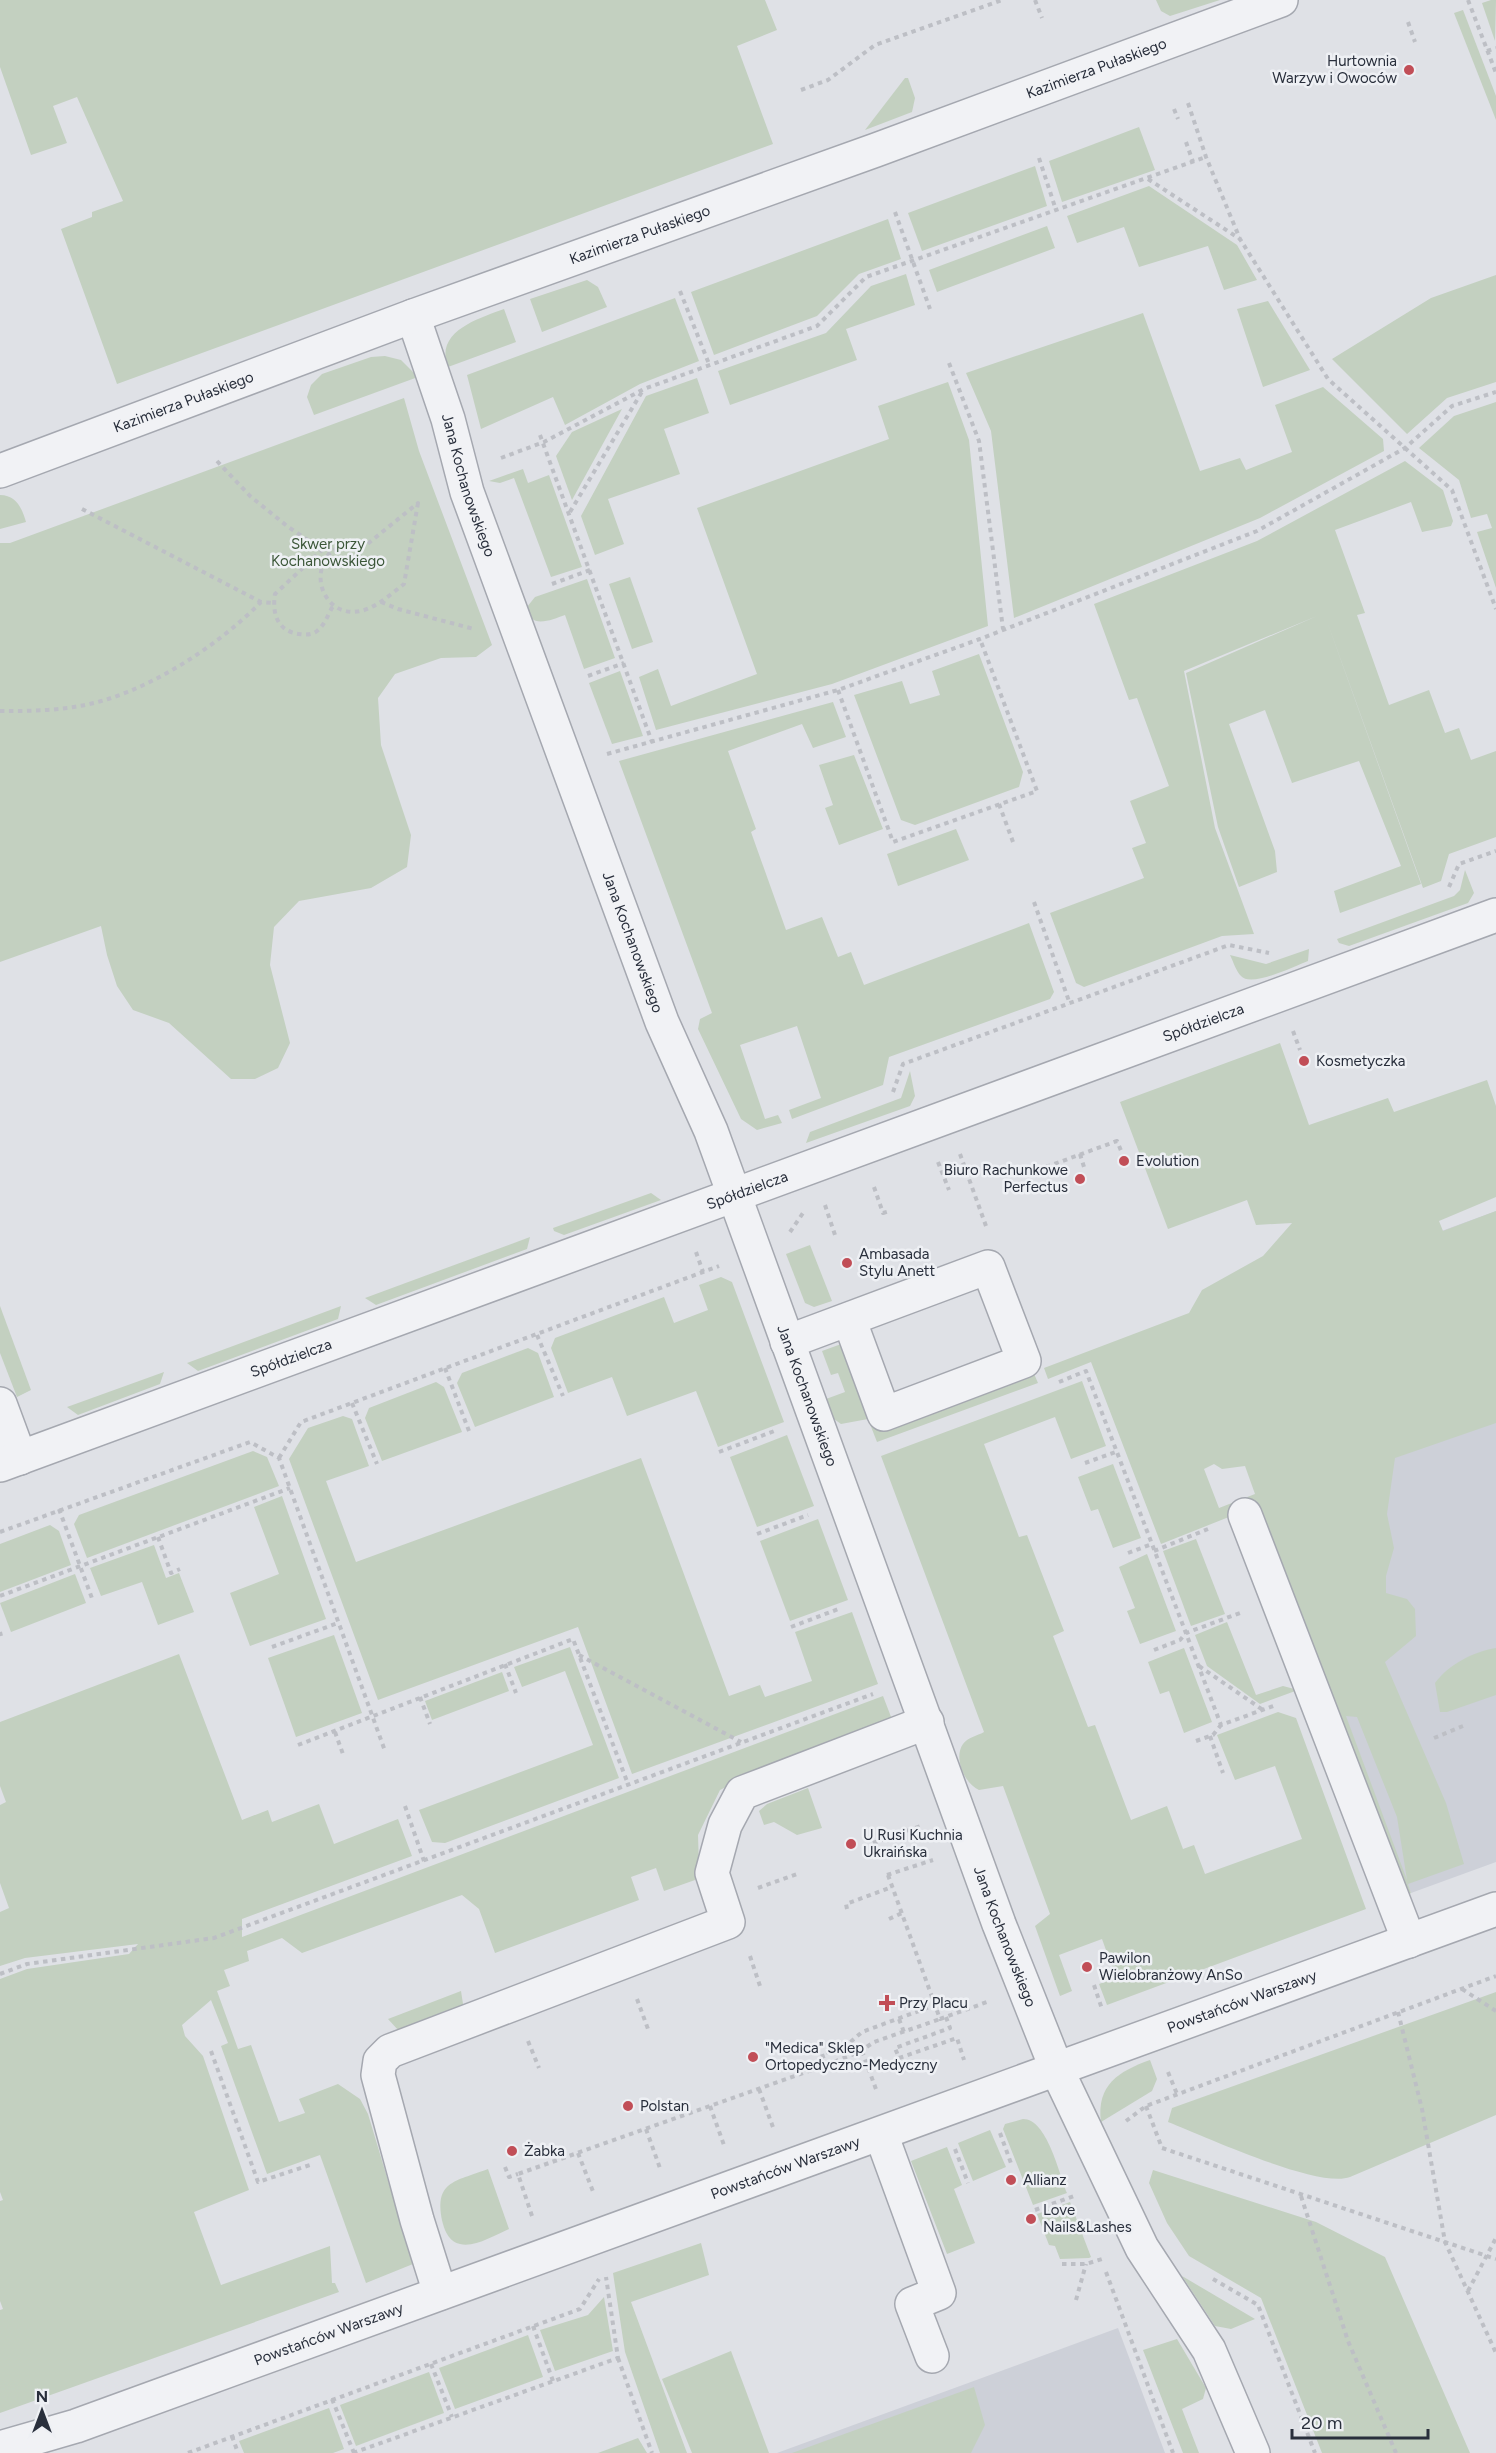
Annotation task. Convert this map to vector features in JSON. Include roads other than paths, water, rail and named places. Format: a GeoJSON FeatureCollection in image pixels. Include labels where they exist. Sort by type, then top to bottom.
{"type":"FeatureCollection","features":[{"type":"Feature","properties":{"kind":"street","name":"Kazimierza Pułaskiego"},"geometry":{"type":"LineString","coordinates":[[0,471],[413,316],[876,150],[1281,0]]}},
{"type":"Feature","properties":{"kind":"street","name":"Jana Kochanowskiego"},"geometry":{"type":"LineString","coordinates":[[413,316],[448,419],[467,492],[662,1022],[711,1131],[999,1924],[1057,2070],[1138,2240],[1209,2350],[1253,2453]]}},
{"type":"Feature","properties":{"kind":"street","name":"Spółdzielcza"},"geometry":{"type":"LineString","coordinates":[[10,1461],[1496,915]]}},
{"type":"Feature","properties":{"kind":"street"},"geometry":{"type":"LineString","coordinates":[[787,1341],[988,1267],[1024,1361],[884,1414],[849,1319]]}},
{"type":"Feature","properties":{"kind":"street"},"geometry":{"type":"LineString","coordinates":[[0,1404],[10,1461]]}},
{"type":"Feature","properties":{"kind":"street"},"geometry":{"type":"LineString","coordinates":[[1245,1515],[1408,1941]]}},
{"type":"Feature","properties":{"kind":"street"},"geometry":{"type":"LineString","coordinates":[[440,2293],[417,2220],[378,2075],[380,2061],[390,2051],[728,1922],[712,1873],[725,1825],[742,1793],[927,1722]]}},
{"type":"Feature","properties":{"kind":"street","name":"Powstańców Warszawy"},"geometry":{"type":"LineString","coordinates":[[0,2448],[76,2426],[1496,1909]]}},
{"type":"Feature","properties":{"kind":"street"},"geometry":{"type":"LineString","coordinates":[[881,2134],[939,2293],[912,2304],[932,2356]]}},
{"type":"Feature","properties":{"kind":"street","name":"Powstańców Warszawy"},"geometry":{"type":"LineString","coordinates":[[19,2453],[76,2426]]}},
{"type":"Feature","properties":{"kind":"place","name":"Hurtownia Warzyw i Owoców"},"geometry":{"type":"Point","coordinates":[1409,70]}},
{"type":"Feature","properties":{"kind":"place","name":"Kosmetyczka"},"geometry":{"type":"Point","coordinates":[1304,1061]}},
{"type":"Feature","properties":{"kind":"place","name":"Evolution"},"geometry":{"type":"Point","coordinates":[1124,1161]}},
{"type":"Feature","properties":{"kind":"place","name":"Biuro Rachunkowe Perfectus"},"geometry":{"type":"Point","coordinates":[1080,1179]}},
{"type":"Feature","properties":{"kind":"place","name":"Ambasada Stylu Anett"},"geometry":{"type":"Point","coordinates":[847,1263]}},
{"type":"Feature","properties":{"kind":"place","name":"U Rusi Kuchnia Ukraińska"},"geometry":{"type":"Point","coordinates":[851,1844]}},
{"type":"Feature","properties":{"kind":"place","name":"Pawilon Wielobranżowy AnSo"},"geometry":{"type":"Point","coordinates":[1087,1967]}},
{"type":"Feature","properties":{"kind":"place","name":"Przy Placu"},"geometry":{"type":"Point","coordinates":[887,2003]}},
{"type":"Feature","properties":{"kind":"place","name":"\"Medica\" Sklep Ortopedyczno-Medyczny"},"geometry":{"type":"Point","coordinates":[753,2057]}},
{"type":"Feature","properties":{"kind":"place","name":"Polstan"},"geometry":{"type":"Point","coordinates":[628,2106]}},
{"type":"Feature","properties":{"kind":"place","name":"Żabka"},"geometry":{"type":"Point","coordinates":[512,2151]}},
{"type":"Feature","properties":{"kind":"place","name":"Allianz"},"geometry":{"type":"Point","coordinates":[1011,2180]}},
{"type":"Feature","properties":{"kind":"place","name":"Love Nails&Lashes"},"geometry":{"type":"Point","coordinates":[1031,2219]}},
{"type":"Feature","properties":{"kind":"park label","name":"Skwer przy Kochanowskiego"},"geometry":{"type":"Point","coordinates":[328,552]}}]}
